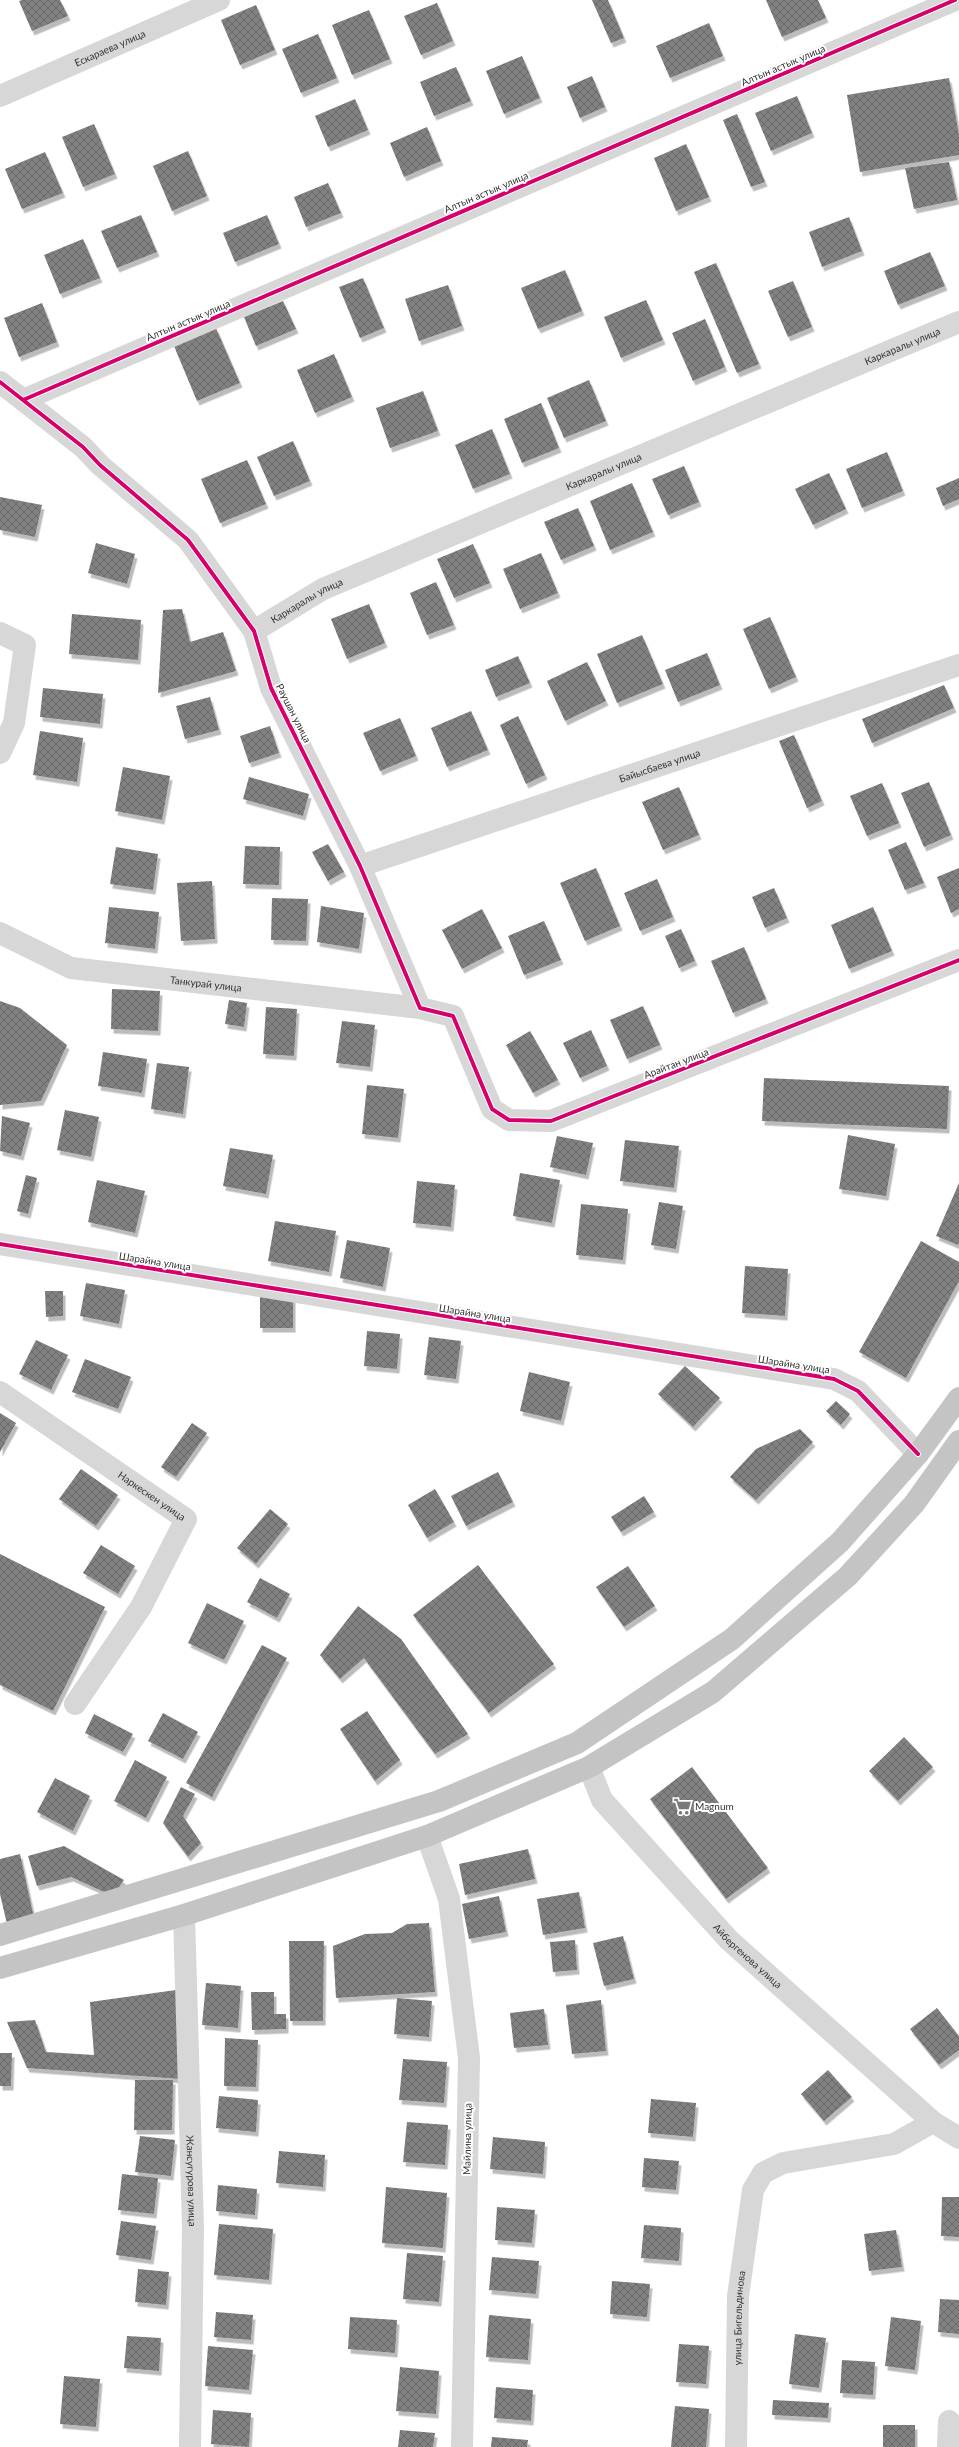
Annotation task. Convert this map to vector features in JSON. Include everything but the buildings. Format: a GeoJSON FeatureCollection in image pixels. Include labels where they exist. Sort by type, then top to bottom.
{"type":"FeatureCollection","features":[{"type":"Feature","properties":{"kind":"highway"},"geometry":{"type":"LineString","coordinates":[[0,1935],[440,1801],[577,1743],[732,1639],[840,1542],[918,1454],[952,1411],[959,1398]]}},
{"type":"Feature","properties":{"kind":"highway"},"geometry":{"type":"LineString","coordinates":[[0,1968],[184,1915],[427,1836],[590,1767],[713,1692],[848,1576],[914,1504],[959,1441]]}},
{"type":"Feature","properties":{"kind":"street","name":"Ескараева улица"},"geometry":{"type":"LineString","coordinates":[[0,96],[219,0]]}},
{"type":"Feature","properties":{"kind":"street","name":"Алтын астык улица"},"geometry":{"type":"LineString","coordinates":[[23,400],[955,0]]}},
{"type":"Feature","properties":{"kind":"street","name":"Каркаралы улица"},"geometry":{"type":"LineString","coordinates":[[254,631],[323,589],[959,322]]}},
{"type":"Feature","properties":{"kind":"street","name":"Раушан улица"},"geometry":{"type":"LineString","coordinates":[[0,382],[83,447],[100,465],[188,540],[254,631],[271,688],[360,866],[420,1008]]}},
{"type":"Feature","properties":{"kind":"street"},"geometry":{"type":"LineString","coordinates":[[0,633],[25,645],[14,723],[0,753]]}},
{"type":"Feature","properties":{"kind":"street","name":"Байысбаева улица"},"geometry":{"type":"LineString","coordinates":[[360,866],[959,665]]}},
{"type":"Feature","properties":{"kind":"street","name":"Танкурай улица"},"geometry":{"type":"LineString","coordinates":[[0,933],[71,968],[420,1008]]}},
{"type":"Feature","properties":{"kind":"street","name":"Арайтан улица"},"geometry":{"type":"LineString","coordinates":[[420,1008],[453,1016],[492,1109],[509,1120],[551,1121],[959,960]]}},
{"type":"Feature","properties":{"kind":"street","name":"Шарайна улица"},"geometry":{"type":"LineString","coordinates":[[0,1244],[834,1379],[858,1391],[918,1454]]}},
{"type":"Feature","properties":{"kind":"street","name":"Наркескен улица"},"geometry":{"type":"LineString","coordinates":[[0,1392],[186,1519],[141,1607],[75,1704]]}},
{"type":"Feature","properties":{"kind":"street","name":"Айбергенова улица"},"geometry":{"type":"LineString","coordinates":[[590,1767],[602,1800],[729,1940],[933,2122],[959,2138]]}},
{"type":"Feature","properties":{"kind":"street","name":"Майлина улица"},"geometry":{"type":"LineString","coordinates":[[427,1836],[449,1899],[469,2058],[462,2447]]}},
{"type":"Feature","properties":{"kind":"street","name":"Жансугурова улица"},"geometry":{"type":"LineString","coordinates":[[184,1915],[193,2227],[190,2447]]}},
{"type":"Feature","properties":{"kind":"street","name":"улица Бигельдинова"},"geometry":{"type":"LineString","coordinates":[[736,2447],[738,2296],[753,2190],[763,2173],[783,2163],[894,2144],[933,2122]]}},
{"type":"Feature","properties":{"kind":"street"},"geometry":{"type":"LineString","coordinates":[[948,2447],[949,2421]]}},
{"type":"Feature","properties":{"kind":"cycle path"},"geometry":{"type":"LineString","coordinates":[[23,400],[955,0]]}},
{"type":"Feature","properties":{"kind":"cycle path"},"geometry":{"type":"LineString","coordinates":[[0,382],[83,447],[100,465],[188,540],[254,631],[271,688],[360,866],[420,1008],[453,1016],[492,1109],[509,1120],[551,1121],[959,960]]}},
{"type":"Feature","properties":{"kind":"cycle path"},"geometry":{"type":"LineString","coordinates":[[0,1244],[834,1379],[858,1391],[918,1454]]}},
{"type":"Feature","properties":{"kind":"place","name":"Magnum"},"geometry":{"type":"Point","coordinates":[682,1806]}}]}
